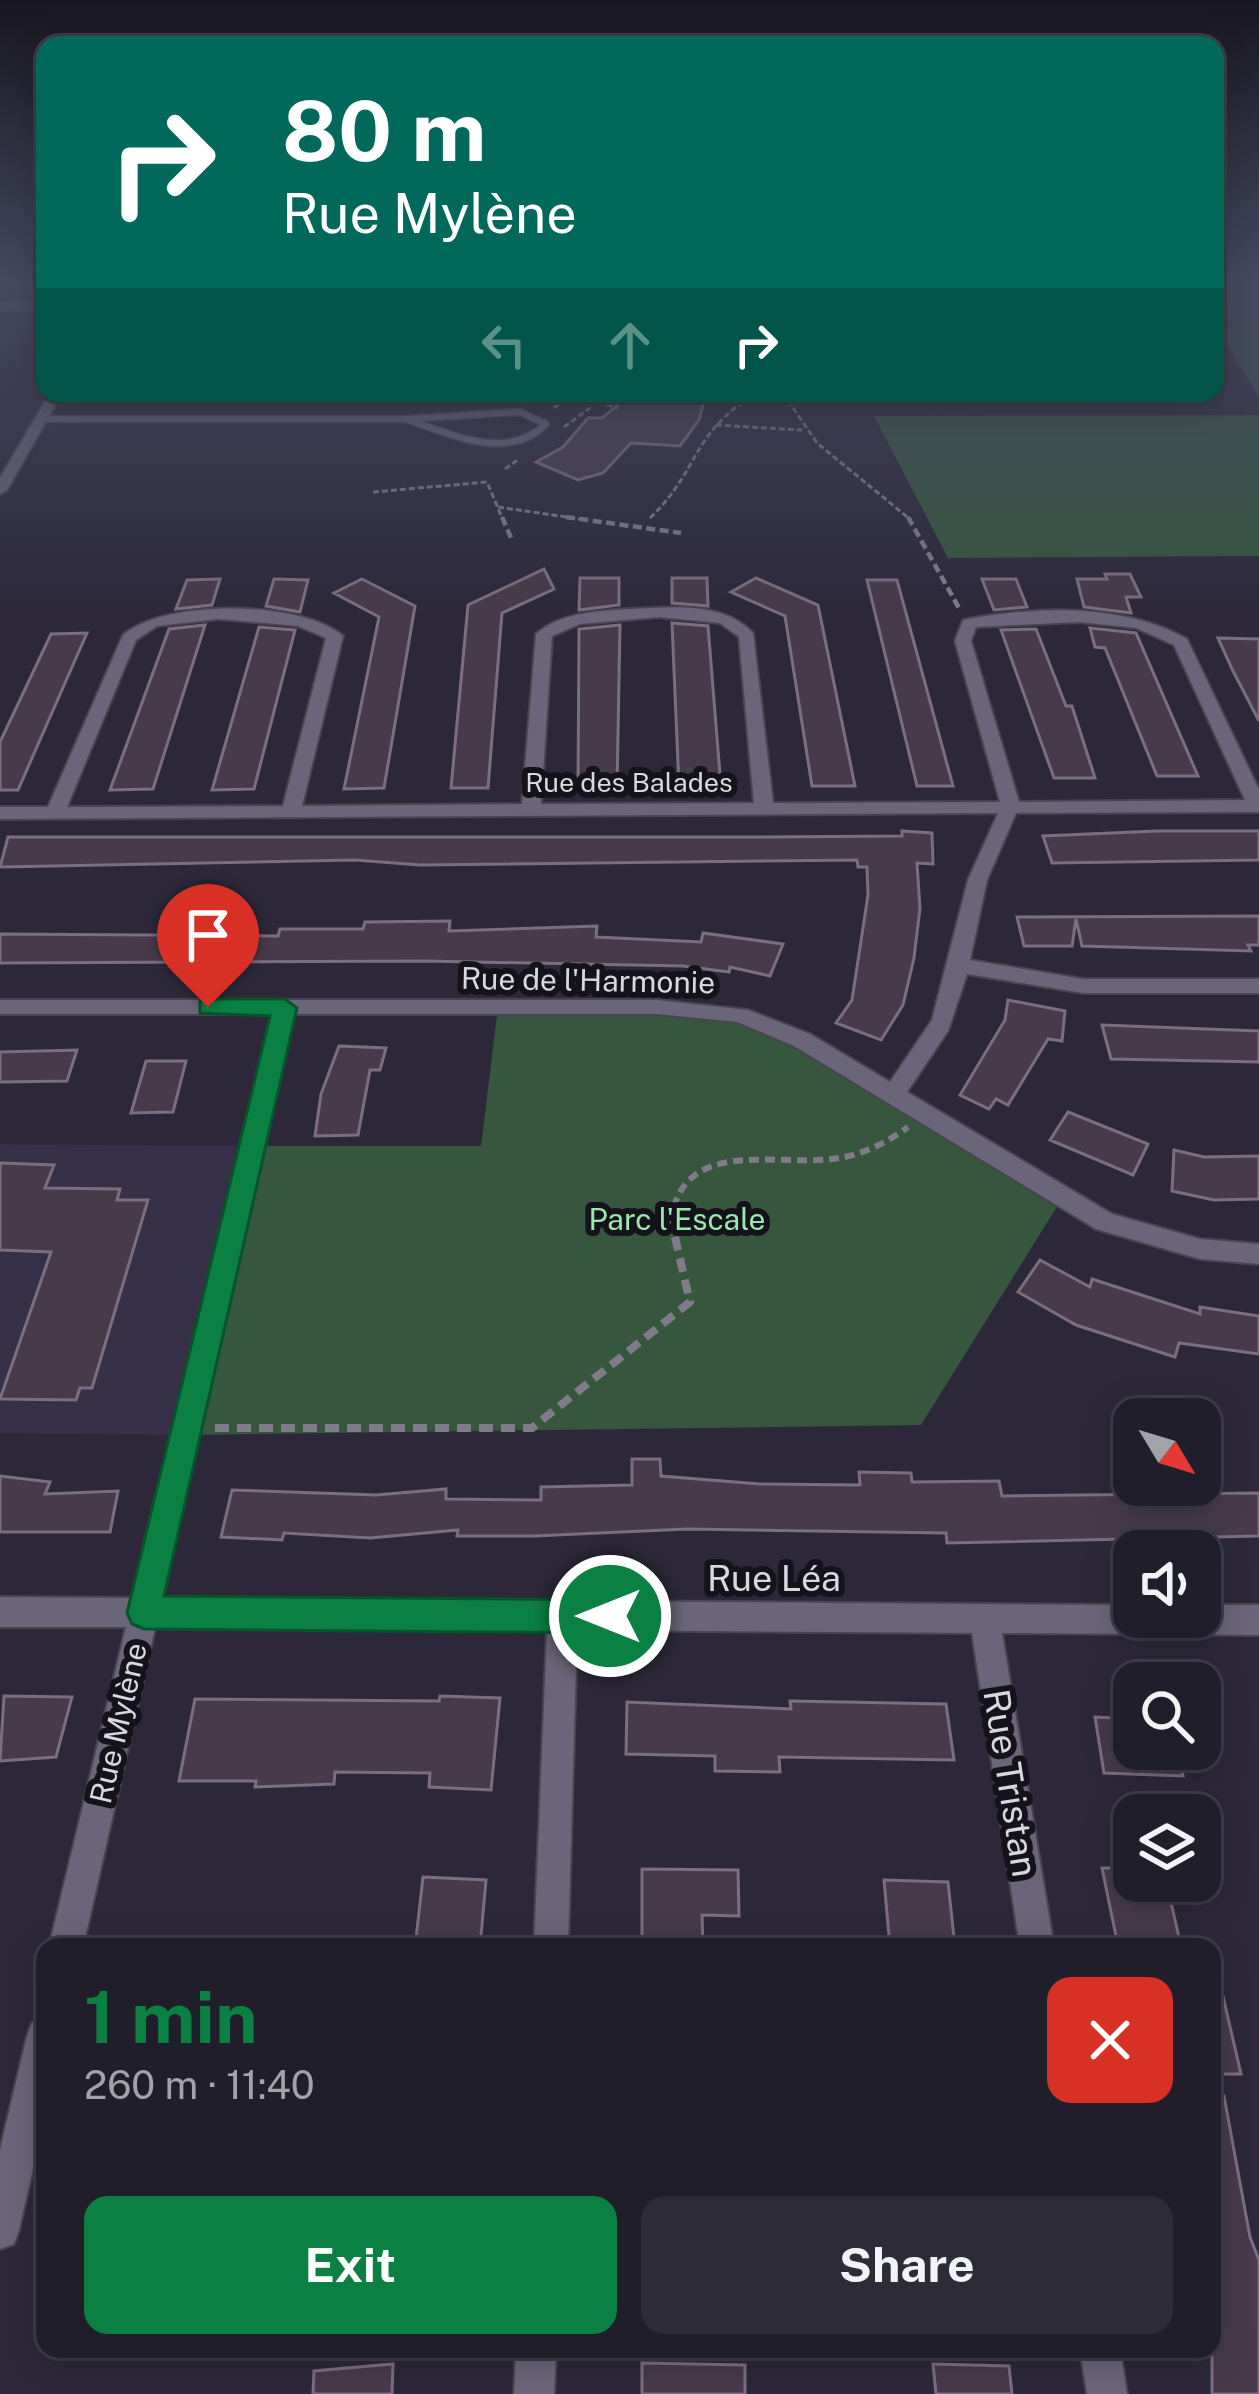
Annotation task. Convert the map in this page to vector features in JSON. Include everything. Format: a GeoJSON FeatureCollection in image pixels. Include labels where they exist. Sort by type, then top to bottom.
{"type":"FeatureCollection","features":[{"type":"Feature","properties":{"kind":"street"},"geometry":{"type":"LineString","coordinates":[[0,490],[51,402]]}},
{"type":"Feature","properties":{"kind":"street"},"geometry":{"type":"LineString","coordinates":[[531,809],[544,634],[553,625],[587,615],[718,617],[747,635],[764,808]]}},
{"type":"Feature","properties":{"kind":"street"},"geometry":{"type":"LineString","coordinates":[[55,813],[128,638],[147,622],[176,617],[301,619],[335,636],[292,808]]}},
{"type":"Feature","properties":{"kind":"street"},"geometry":{"type":"LineString","coordinates":[[893,1095],[936,1032],[985,846],[1011,806],[963,640],[969,623],[1134,621],[1167,631],[1181,641],[1258,806]]}},
{"type":"Feature","properties":{"kind":"street","name":"Rue des Balades"},"geometry":{"type":"LineString","coordinates":[[0,813],[1258,806]]}},
{"type":"Feature","properties":{"kind":"street"},"geometry":{"type":"LineString","coordinates":[[956,965],[1083,986],[1259,986]]}},
{"type":"Feature","properties":{"kind":"street","name":"Rue de l'Harmonie"},"geometry":{"type":"LineString","coordinates":[[0,1007],[700,1009],[773,1026],[1106,1222],[1200,1249],[1259,1254]]}},
{"type":"Feature","properties":{"kind":"street","name":"Rue Mylène"},"geometry":{"type":"LineString","coordinates":[[68,1938],[285,1008]]}},
{"type":"Feature","properties":{"kind":"street","name":"Rue Léa"},"geometry":{"type":"LineString","coordinates":[[0,1612],[1259,1620]]}},
{"type":"Feature","properties":{"kind":"street"},"geometry":{"type":"LineString","coordinates":[[550,1938],[562,1616]]}},
{"type":"Feature","properties":{"kind":"street","name":"Rue Tristan"},"geometry":{"type":"LineString","coordinates":[[985,1618],[1036,1938]]}},
{"type":"Feature","properties":{"kind":"street"},"geometry":{"type":"LineString","coordinates":[[0,2230],[36,2075]]}},
{"type":"Feature","properties":{"kind":"street"},"geometry":{"type":"LineString","coordinates":[[534,2394],[536,2358]]}},
{"type":"Feature","properties":{"kind":"street"},"geometry":{"type":"LineString","coordinates":[[1101,2358],[1107,2394]]}},
{"type":"Feature","properties":{"kind":"lane"},"geometry":{"type":"LineString","coordinates":[[42,419],[405,419],[520,412],[546,424],[533,437],[505,445],[405,419]]}},
{"type":"Feature","properties":{"kind":"path"},"geometry":{"type":"LineString","coordinates":[[554,408],[563,402]]}},
{"type":"Feature","properties":{"kind":"path"},"geometry":{"type":"LineString","coordinates":[[650,518],[681,488],[694,451],[725,410],[740,402]]}},
{"type":"Feature","properties":{"kind":"path"},"geometry":{"type":"LineString","coordinates":[[788,402],[802,430],[912,520],[936,552],[957,607],[964,613]]}},
{"type":"Feature","properties":{"kind":"path"},"geometry":{"type":"LineString","coordinates":[[716,425],[802,430]]}},
{"type":"Feature","properties":{"kind":"path"},"geometry":{"type":"LineString","coordinates":[[374,492],[487,482],[512,540]]}},
{"type":"Feature","properties":{"kind":"path"},"geometry":{"type":"LineString","coordinates":[[498,507],[681,533]]}},
{"type":"Feature","properties":{"kind":"path"},"geometry":{"type":"LineString","coordinates":[[187,1428],[532,1428],[690,1302],[693,1286],[669,1226],[678,1193],[698,1170],[727,1158],[824,1160],[858,1154],[902,1132],[922,1112]]}},
{"type":"Feature","properties":{"kind":"shaded area"},"geometry":{"type":"Polygon","coordinates":[[[0,1144],[253,1146],[185,1435],[0,1433],[0,1144]]]}},
{"type":"Feature","properties":{"kind":"green space"},"geometry":{"type":"Polygon","coordinates":[[[1259,415],[1259,556],[948,558],[874,416],[1259,415]]]}},
{"type":"Feature","properties":{"kind":"green space","name":"Parc l'Escale"},"geometry":{"type":"Polygon","coordinates":[[[498,1007],[740,1015],[1063,1197],[921,1425],[185,1435],[253,1146],[481,1146],[498,1007]]]}},
{"type":"Feature","properties":{"kind":"building"},"geometry":{"type":"Polygon","coordinates":[[[622,402],[704,402],[699,420],[680,446],[631,443],[603,473],[578,480],[536,462],[563,447],[588,418],[602,418],[622,402]]]}},
{"type":"Feature","properties":{"kind":"building"},"geometry":{"type":"Polygon","coordinates":[[[544,569],[554,589],[502,613],[488,788],[451,788],[468,605],[544,569]]]}},
{"type":"Feature","properties":{"kind":"building"},"geometry":{"type":"Polygon","coordinates":[[[1105,574],[1130,574],[1141,597],[1126,597],[1131,613],[1084,607],[1077,579],[1107,579],[1105,574]]]}},
{"type":"Feature","properties":{"kind":"building"},"geometry":{"type":"Polygon","coordinates":[[[580,578],[619,578],[619,605],[579,610],[580,578]]]}},
{"type":"Feature","properties":{"kind":"building"},"geometry":{"type":"Polygon","coordinates":[[[672,578],[707,578],[708,606],[672,603],[672,578]]]}},
{"type":"Feature","properties":{"kind":"building"},"geometry":{"type":"Polygon","coordinates":[[[756,578],[818,605],[855,786],[812,786],[785,616],[731,592],[756,578]]]}},
{"type":"Feature","properties":{"kind":"building"},"geometry":{"type":"Polygon","coordinates":[[[220,579],[212,605],[176,609],[187,580],[220,579]]]}},
{"type":"Feature","properties":{"kind":"building"},"geometry":{"type":"Polygon","coordinates":[[[274,579],[308,580],[300,612],[266,606],[274,579]]]}},
{"type":"Feature","properties":{"kind":"building"},"geometry":{"type":"Polygon","coordinates":[[[362,579],[415,606],[384,788],[344,789],[379,617],[334,593],[362,579]]]}},
{"type":"Feature","properties":{"kind":"building"},"geometry":{"type":"Polygon","coordinates":[[[982,579],[1016,579],[1027,607],[994,610],[982,579]]]}},
{"type":"Feature","properties":{"kind":"building"},"geometry":{"type":"Polygon","coordinates":[[[867,580],[897,580],[953,786],[917,786],[867,580]]]}},
{"type":"Feature","properties":{"kind":"building"},"geometry":{"type":"Polygon","coordinates":[[[672,623],[708,626],[721,787],[679,787],[672,623]]]}},
{"type":"Feature","properties":{"kind":"building"},"geometry":{"type":"Polygon","coordinates":[[[205,625],[153,789],[110,790],[169,629],[205,625]]]}},
{"type":"Feature","properties":{"kind":"building"},"geometry":{"type":"Polygon","coordinates":[[[620,625],[617,788],[578,787],[579,629],[620,625]]]}},
{"type":"Feature","properties":{"kind":"building"},"geometry":{"type":"Polygon","coordinates":[[[259,627],[295,630],[254,789],[212,790],[259,627]]]}},
{"type":"Feature","properties":{"kind":"building"},"geometry":{"type":"Polygon","coordinates":[[[1090,628],[1136,633],[1198,776],[1157,776],[1105,648],[1095,647],[1090,628]]]}},
{"type":"Feature","properties":{"kind":"building"},"geometry":{"type":"Polygon","coordinates":[[[1036,629],[1066,706],[1072,706],[1095,778],[1054,778],[1001,630],[1036,629]]]}},
{"type":"Feature","properties":{"kind":"building"},"geometry":{"type":"Polygon","coordinates":[[[87,633],[18,790],[0,790],[0,742],[51,634],[87,633]]]}},
{"type":"Feature","properties":{"kind":"building"},"geometry":{"type":"Polygon","coordinates":[[[1218,638],[1259,639],[1259,721],[1233,671],[1218,638]]]}},
{"type":"Feature","properties":{"kind":"building"},"geometry":{"type":"Polygon","coordinates":[[[902,831],[932,833],[933,864],[917,863],[920,908],[914,958],[903,1005],[881,1040],[836,1023],[852,1000],[868,895],[867,867],[858,867],[857,860],[420,865],[355,860],[0,867],[8,837],[757,837],[902,836],[902,831]]]}},
{"type":"Feature","properties":{"kind":"building"},"geometry":{"type":"Polygon","coordinates":[[[1259,831],[1259,860],[1052,863],[1043,836],[1259,831]]]}},
{"type":"Feature","properties":{"kind":"building"},"geometry":{"type":"Polygon","coordinates":[[[1259,916],[1259,945],[1248,945],[1251,951],[1082,946],[1076,919],[1072,946],[1024,946],[1017,917],[1259,916]]]}},
{"type":"Feature","properties":{"kind":"building"},"geometry":{"type":"Polygon","coordinates":[[[450,921],[449,931],[597,926],[596,937],[701,942],[703,933],[783,944],[770,976],[730,967],[729,972],[683,966],[425,961],[0,963],[0,934],[278,936],[280,929],[363,929],[365,922],[450,921]]]}},
{"type":"Feature","properties":{"kind":"building"},"geometry":{"type":"Polygon","coordinates":[[[1008,1000],[1065,1011],[1062,1041],[1048,1039],[1008,1105],[996,1099],[989,1109],[960,1095],[1005,1020],[1008,1000]]]}},
{"type":"Feature","properties":{"kind":"building"},"geometry":{"type":"Polygon","coordinates":[[[1102,1025],[1259,1031],[1259,1062],[1111,1059],[1102,1025]]]}},
{"type":"Feature","properties":{"kind":"building"},"geometry":{"type":"Polygon","coordinates":[[[339,1046],[386,1048],[380,1070],[370,1070],[358,1135],[315,1136],[321,1094],[339,1046]]]}},
{"type":"Feature","properties":{"kind":"building"},"geometry":{"type":"Polygon","coordinates":[[[77,1050],[67,1081],[0,1082],[0,1052],[77,1050]]]}},
{"type":"Feature","properties":{"kind":"building"},"geometry":{"type":"Polygon","coordinates":[[[146,1061],[186,1061],[173,1112],[131,1113],[146,1061]]]}},
{"type":"Feature","properties":{"kind":"building"},"geometry":{"type":"Polygon","coordinates":[[[1068,1112],[1148,1144],[1133,1175],[1050,1140],[1068,1112]]]}},
{"type":"Feature","properties":{"kind":"building"},"geometry":{"type":"Polygon","coordinates":[[[1174,1150],[1204,1157],[1259,1156],[1259,1199],[1214,1200],[1172,1191],[1174,1150]]]}},
{"type":"Feature","properties":{"kind":"building"},"geometry":{"type":"Polygon","coordinates":[[[0,1163],[54,1165],[45,1188],[120,1189],[117,1200],[148,1200],[92,1388],[80,1388],[76,1400],[0,1399],[51,1252],[0,1250],[0,1163]]]}},
{"type":"Feature","properties":{"kind":"building"},"geometry":{"type":"Polygon","coordinates":[[[1040,1260],[1090,1287],[1092,1279],[1200,1314],[1200,1307],[1259,1316],[1259,1354],[1179,1343],[1175,1357],[1076,1325],[1018,1292],[1040,1260]]]}},
{"type":"Feature","properties":{"kind":"building"},"geometry":{"type":"Polygon","coordinates":[[[632,1459],[660,1459],[661,1476],[860,1485],[859,1472],[911,1473],[912,1482],[999,1481],[1002,1496],[1113,1495],[1113,1506],[1221,1506],[1221,1493],[1259,1493],[1259,1536],[1221,1537],[1221,1530],[1113,1530],[1113,1539],[947,1543],[946,1533],[687,1529],[534,1536],[457,1536],[458,1530],[370,1538],[284,1533],[282,1540],[221,1537],[232,1490],[376,1495],[446,1489],[446,1499],[541,1500],[541,1487],[632,1485],[632,1459]]]}},
{"type":"Feature","properties":{"kind":"building"},"geometry":{"type":"Polygon","coordinates":[[[0,1476],[50,1482],[45,1494],[118,1491],[110,1532],[0,1532],[0,1476]]]}},
{"type":"Feature","properties":{"kind":"building"},"geometry":{"type":"Polygon","coordinates":[[[4,1696],[72,1697],[56,1757],[0,1761],[4,1696]]]}},
{"type":"Feature","properties":{"kind":"building"},"geometry":{"type":"Polygon","coordinates":[[[440,1696],[500,1698],[491,1790],[429,1787],[430,1773],[335,1772],[334,1784],[255,1787],[256,1781],[179,1781],[195,1699],[439,1701],[440,1696]]]}},
{"type":"Feature","properties":{"kind":"building"},"geometry":{"type":"Polygon","coordinates":[[[790,1701],[946,1704],[954,1760],[779,1757],[780,1772],[715,1771],[715,1756],[626,1754],[627,1702],[791,1709],[790,1701]]]}},
{"type":"Feature","properties":{"kind":"building"},"geometry":{"type":"Polygon","coordinates":[[[1095,1717],[1113,1718],[1113,1770],[1182,1770],[1183,1776],[1104,1773],[1095,1717]]]}},
{"type":"Feature","properties":{"kind":"building"},"geometry":{"type":"Polygon","coordinates":[[[1102,1868],[1113,1868],[1113,1902],[1171,1902],[1179,1938],[1116,1938],[1102,1868]]]}},
{"type":"Feature","properties":{"kind":"building"},"geometry":{"type":"Polygon","coordinates":[[[642,1869],[738,1870],[739,1916],[702,1915],[703,1938],[642,1938],[642,1869]]]}},
{"type":"Feature","properties":{"kind":"building"},"geometry":{"type":"Polygon","coordinates":[[[423,1877],[486,1880],[481,1938],[416,1938],[423,1877]]]}},
{"type":"Feature","properties":{"kind":"building"},"geometry":{"type":"Polygon","coordinates":[[[884,1880],[948,1882],[954,1938],[889,1938],[884,1880]]]}},
{"type":"Feature","properties":{"kind":"building"},"geometry":{"type":"Polygon","coordinates":[[[1222,1992],[1241,2074],[1221,2074],[1222,1992]]]}},
{"type":"Feature","properties":{"kind":"building"},"geometry":{"type":"Polygon","coordinates":[[[1221,2096],[1259,2260],[1259,2394],[1212,2394],[1212,2358],[1221,2358],[1221,2096]]]}},
{"type":"Feature","properties":{"kind":"building"},"geometry":{"type":"Polygon","coordinates":[[[642,2363],[745,2365],[745,2394],[642,2394],[642,2363]]]}},
{"type":"Feature","properties":{"kind":"building"},"geometry":{"type":"Polygon","coordinates":[[[393,2364],[392,2394],[313,2394],[314,2371],[393,2364]]]}},
{"type":"Feature","properties":{"kind":"building"},"geometry":{"type":"Polygon","coordinates":[[[933,2364],[1009,2366],[1012,2394],[936,2394],[933,2364]]]}},
{"type":"Feature","properties":{"kind":"route"},"geometry":{"type":"LineString","coordinates":[[208,1007],[285,1008],[144,1613],[610,1616]]}}]}
